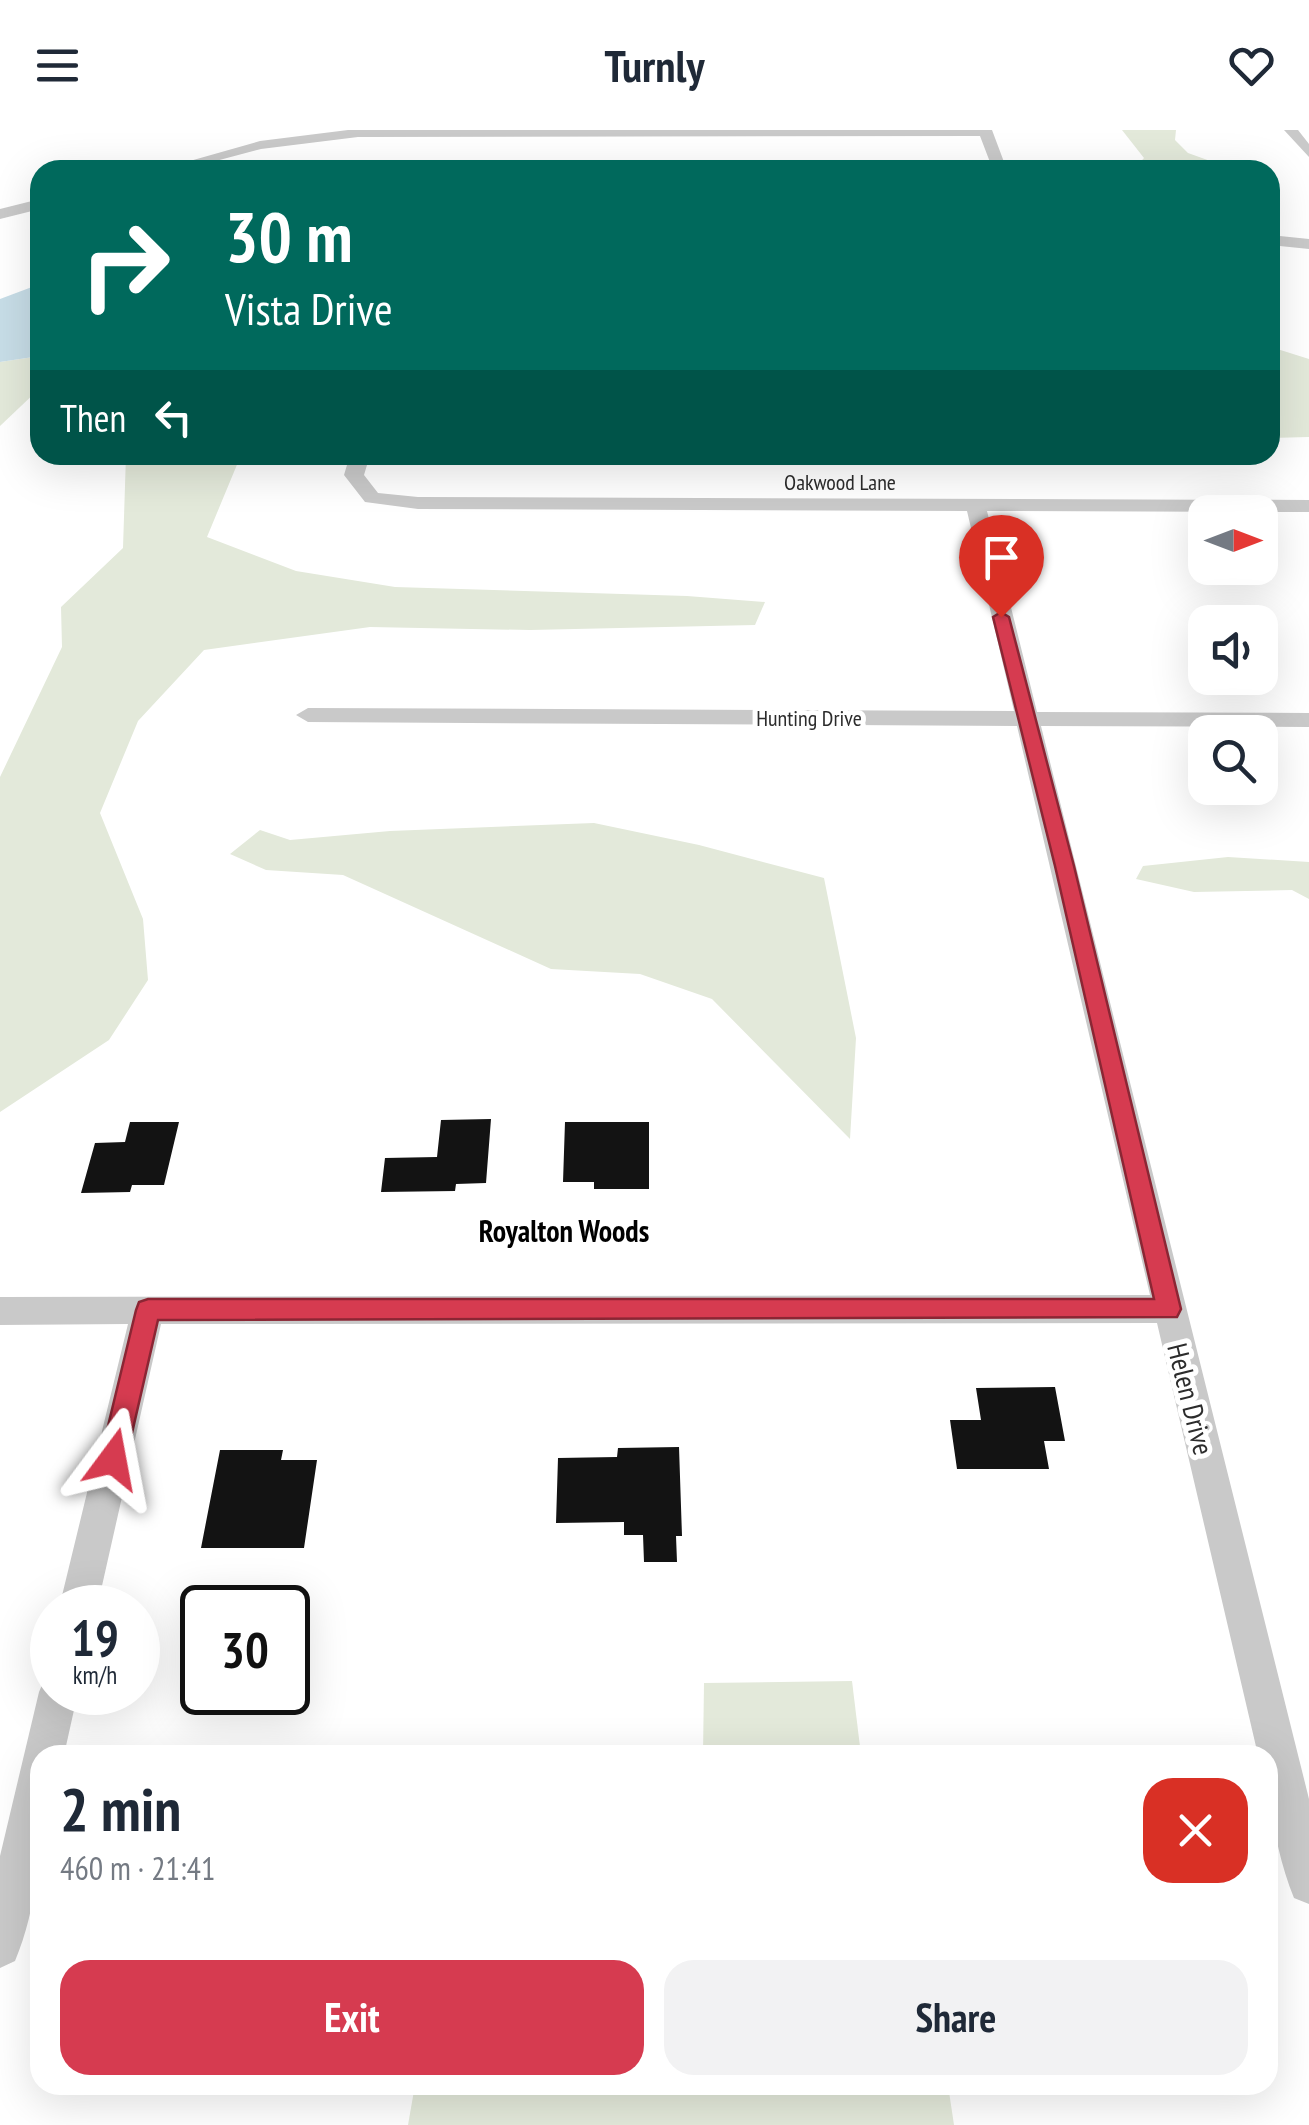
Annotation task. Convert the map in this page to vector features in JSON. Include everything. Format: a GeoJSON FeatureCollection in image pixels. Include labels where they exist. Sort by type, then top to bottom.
{"type":"FeatureCollection","features":[{"type":"Feature","properties":{"kind":"street"},"geometry":{"type":"LineString","coordinates":[[1292,130],[1309,154]]}},
{"type":"Feature","properties":{"kind":"street"},"geometry":{"type":"LineString","coordinates":[[204,160],[260,145],[358,133],[985,131],[996,160]]}},
{"type":"Feature","properties":{"kind":"street"},"geometry":{"type":"LineString","coordinates":[[0,214],[30,206]]}},
{"type":"Feature","properties":{"kind":"street"},"geometry":{"type":"LineString","coordinates":[[1280,241],[1309,244]]}},
{"type":"Feature","properties":{"kind":"street","name":"Oakwood Lane"},"geometry":{"type":"LineString","coordinates":[[357,465],[354,476],[372,498],[418,504],[1309,506]]}},
{"type":"Feature","properties":{"kind":"street","name":"Helen Drive"},"geometry":{"type":"LineString","coordinates":[[976,508],[1168,1309],[1295,1760],[1309,1882]]}},
{"type":"Feature","properties":{"kind":"street","name":"Hunting Drive"},"geometry":{"type":"LineString","coordinates":[[308,715],[1309,720]]}},
{"type":"Feature","properties":{"kind":"street"},"geometry":{"type":"LineString","coordinates":[[0,1311],[1168,1309]]}},
{"type":"Feature","properties":{"kind":"street"},"geometry":{"type":"LineString","coordinates":[[83,1585],[148,1310]]}},
{"type":"Feature","properties":{"kind":"street"},"geometry":{"type":"LineString","coordinates":[[46,1745],[54,1715]]}},
{"type":"Feature","properties":{"kind":"street"},"geometry":{"type":"LineString","coordinates":[[0,1946],[30,1816]]}},
{"type":"Feature","properties":{"kind":"green space"},"geometry":{"type":"Polygon","coordinates":[[[1122,130],[1176,130],[1175,140],[1188,153],[1208,160],[1142,160],[1122,130]]]}},
{"type":"Feature","properties":{"kind":"green space"},"geometry":{"type":"Polygon","coordinates":[[[1280,350],[1309,359],[1309,437],[1280,438],[1280,350]]]}},
{"type":"Feature","properties":{"kind":"green space"},"geometry":{"type":"Polygon","coordinates":[[[30,358],[30,398],[0,426],[0,362],[30,358]]]}},
{"type":"Feature","properties":{"kind":"green space"},"geometry":{"type":"Polygon","coordinates":[[[126,465],[237,465],[207,537],[296,571],[395,587],[765,602],[755,625],[530,630],[370,627],[204,650],[138,721],[100,813],[143,919],[148,980],[109,1040],[0,1112],[0,777],[62,647],[61,607],[123,548],[126,465]]]}},
{"type":"Feature","properties":{"kind":"green space"},"geometry":{"type":"Polygon","coordinates":[[[594,823],[699,845],[824,878],[856,1038],[850,1139],[712,999],[640,974],[551,969],[343,875],[266,870],[230,854],[260,830],[290,840],[390,831],[594,823]]]}},
{"type":"Feature","properties":{"kind":"green space"},"geometry":{"type":"Polygon","coordinates":[[[1228,857],[1309,862],[1309,899],[1292,890],[1194,892],[1136,879],[1143,866],[1228,857]]]}},
{"type":"Feature","properties":{"kind":"green space"},"geometry":{"type":"Polygon","coordinates":[[[852,1681],[860,1745],[703,1745],[704,1683],[852,1681]]]}},
{"type":"Feature","properties":{"kind":"green space"},"geometry":{"type":"Polygon","coordinates":[[[413,2095],[950,2095],[954,2125],[408,2125],[413,2095]]]}},
{"type":"Feature","properties":{"kind":"water"},"geometry":{"type":"Polygon","coordinates":[[[30,288],[30,358],[0,362],[0,299],[30,288]]]}},
{"type":"Feature","properties":{"kind":"building"},"geometry":{"type":"Polygon","coordinates":[[[491,1119],[486,1183],[456,1184],[455,1191],[381,1192],[385,1158],[437,1157],[441,1120],[491,1119]]]}},
{"type":"Feature","properties":{"kind":"building"},"geometry":{"type":"Polygon","coordinates":[[[130,1122],[179,1122],[164,1185],[132,1185],[130,1192],[81,1193],[95,1143],[125,1142],[130,1122]]]}},
{"type":"Feature","properties":{"kind":"building"},"geometry":{"type":"Polygon","coordinates":[[[565,1122],[649,1122],[649,1189],[594,1189],[594,1182],[563,1182],[565,1122]]]}},
{"type":"Feature","properties":{"kind":"building"},"geometry":{"type":"Polygon","coordinates":[[[1055,1387],[1065,1441],[1044,1441],[1049,1469],[957,1469],[950,1420],[981,1420],[976,1388],[1055,1387]]]}},
{"type":"Feature","properties":{"kind":"building"},"geometry":{"type":"Polygon","coordinates":[[[679,1447],[682,1536],[676,1536],[677,1562],[644,1562],[643,1535],[624,1535],[624,1522],[556,1523],[558,1458],[617,1457],[618,1448],[679,1447]]]}},
{"type":"Feature","properties":{"kind":"building"},"geometry":{"type":"Polygon","coordinates":[[[220,1450],[283,1450],[281,1460],[317,1460],[304,1548],[201,1548],[220,1450]]]}},
{"type":"Feature","properties":{"kind":"district","name":"Royalton Woods"},"geometry":{"type":"Point","coordinates":[564,1230]}},
{"type":"Feature","properties":{"kind":"route"},"geometry":{"type":"LineString","coordinates":[[113,1459],[148,1310],[1168,1309],[1001,617]]}}]}
